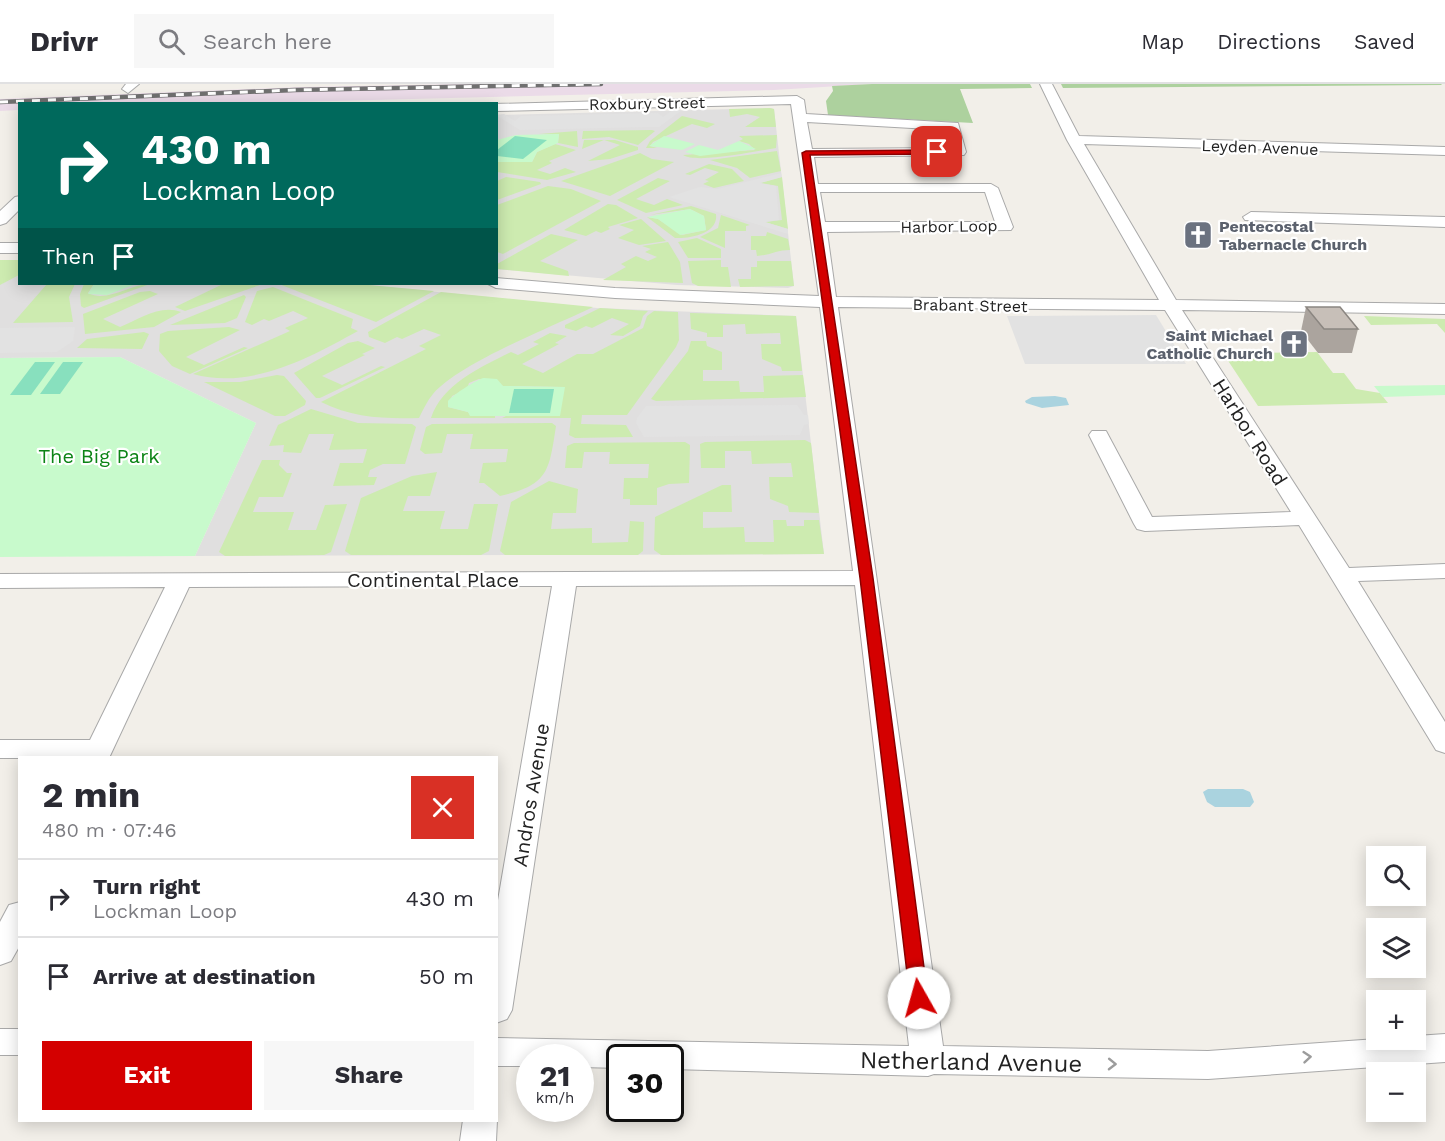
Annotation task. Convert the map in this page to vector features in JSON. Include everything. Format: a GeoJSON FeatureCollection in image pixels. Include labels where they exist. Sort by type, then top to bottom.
{"type":"FeatureCollection","features":[{"type":"Feature","properties":{"kind":"street","name":"Harbor Road"},"geometry":{"type":"LineString","coordinates":[[1049,91],[1074,140],[1170,304],[1342,575],[1445,744]]}},
{"type":"Feature","properties":{"kind":"street","name":"Roxbury Street"},"geometry":{"type":"LineString","coordinates":[[498,107],[799,109],[953,126],[959,152],[806,153]]}},
{"type":"Feature","properties":{"kind":"street"},"geometry":{"type":"LineString","coordinates":[[799,109],[818,227],[866,578],[928,1062]]}},
{"type":"Feature","properties":{"kind":"street","name":"Leyden Avenue"},"geometry":{"type":"LineString","coordinates":[[1074,140],[1445,151]]}},
{"type":"Feature","properties":{"kind":"street","name":"Harbor Loop"},"geometry":{"type":"LineString","coordinates":[[811,188],[991,188],[1005,227],[818,227]]}},
{"type":"Feature","properties":{"kind":"street"},"geometry":{"type":"LineString","coordinates":[[0,220],[18,202]]}},
{"type":"Feature","properties":{"kind":"street"},"geometry":{"type":"LineString","coordinates":[[1251,217],[1445,222]]}},
{"type":"Feature","properties":{"kind":"street"},"geometry":{"type":"LineString","coordinates":[[0,248],[18,248]]}},
{"type":"Feature","properties":{"kind":"street","name":"Brabant Street"},"geometry":{"type":"LineString","coordinates":[[498,283],[638,296],[828,303],[1013,306],[1170,304],[1445,309]]}},
{"type":"Feature","properties":{"kind":"street"},"geometry":{"type":"LineString","coordinates":[[1099,435],[1145,524],[1305,518]]}},
{"type":"Feature","properties":{"kind":"street"},"geometry":{"type":"LineString","coordinates":[[1342,575],[1445,572]]}},
{"type":"Feature","properties":{"kind":"street","name":"Continental Place"},"geometry":{"type":"LineString","coordinates":[[0,581],[866,578]]}},
{"type":"Feature","properties":{"kind":"street"},"geometry":{"type":"LineString","coordinates":[[0,749],[97,753],[180,580]]}},
{"type":"Feature","properties":{"kind":"street","name":"Andros Avenue"},"geometry":{"type":"LineString","coordinates":[[498,998],[565,580]]}},
{"type":"Feature","properties":{"kind":"street"},"geometry":{"type":"LineString","coordinates":[[0,953],[18,917]]}},
{"type":"Feature","properties":{"kind":"street"},"geometry":{"type":"LineString","coordinates":[[0,1042],[18,1042]]}},
{"type":"Feature","properties":{"kind":"street","name":"Netherland Avenue"},"geometry":{"type":"LineString","coordinates":[[498,1052],[928,1062],[1209,1065],[1445,1048]]}},
{"type":"Feature","properties":{"kind":"street"},"geometry":{"type":"LineString","coordinates":[[478,1141],[480,1122]]}},
{"type":"Feature","properties":{"kind":"shaded area"},"geometry":{"type":"Polygon","coordinates":[[[464,84],[872,84],[774,90],[291,102],[18,102],[18,110],[0,111],[0,99],[302,87],[464,84]]]}},
{"type":"Feature","properties":{"kind":"shaded area"},"geometry":{"type":"Polygon","coordinates":[[[774,109],[794,286],[788,288],[677,285],[498,269],[498,115],[774,109]]]}},
{"type":"Feature","properties":{"kind":"shaded area"},"geometry":{"type":"Polygon","coordinates":[[[673,110],[682,110],[659,127],[520,130],[498,115],[504,114],[515,121],[521,116],[658,113],[663,117],[673,110]]]}},
{"type":"Feature","properties":{"kind":"shaded area"},"geometry":{"type":"Polygon","coordinates":[[[781,173],[782,177],[760,183],[776,186],[779,220],[765,222],[788,229],[788,234],[669,197],[700,187],[717,189],[781,173]]]}},
{"type":"Feature","properties":{"kind":"shaded area"},"geometry":{"type":"Polygon","coordinates":[[[0,260],[18,260],[18,285],[368,285],[597,308],[796,316],[824,554],[195,556],[256,423],[120,357],[0,358],[0,260]]]}},
{"type":"Feature","properties":{"kind":"shaded area"},"geometry":{"type":"Polygon","coordinates":[[[1156,315],[1186,364],[1025,364],[1007,316],[1156,315]]]}},
{"type":"Feature","properties":{"kind":"shaded area"},"geometry":{"type":"Polygon","coordinates":[[[75,327],[73,341],[57,352],[0,353],[0,328],[75,327]]]}},
{"type":"Feature","properties":{"kind":"shaded area"},"geometry":{"type":"Polygon","coordinates":[[[797,405],[804,415],[808,415],[809,424],[804,425],[800,435],[644,437],[636,423],[646,406],[797,405]]]}},
{"type":"Feature","properties":{"kind":"green space"},"geometry":{"type":"Polygon","coordinates":[[[1030,84],[1032,88],[960,89],[973,123],[828,115],[826,101],[833,91],[832,86],[1030,84]]]}},
{"type":"Feature","properties":{"kind":"green space"},"geometry":{"type":"Polygon","coordinates":[[[1061,84],[1441,84],[1442,85],[1063,88],[1061,84]]]}},
{"type":"Feature","properties":{"kind":"green space"},"geometry":{"type":"Polygon","coordinates":[[[729,109],[774,109],[776,127],[745,127],[760,117],[747,114],[730,117],[729,109]]]}},
{"type":"Feature","properties":{"kind":"green space"},"geometry":{"type":"Polygon","coordinates":[[[682,116],[715,124],[707,128],[692,124],[653,142],[650,146],[657,148],[646,148],[650,141],[682,116]]]}},
{"type":"Feature","properties":{"kind":"green space"},"geometry":{"type":"Polygon","coordinates":[[[577,131],[578,147],[558,143],[559,134],[539,134],[577,131]]]}},
{"type":"Feature","properties":{"kind":"green space"},"geometry":{"type":"Polygon","coordinates":[[[583,131],[655,131],[638,145],[609,137],[582,139],[583,131]]]}},
{"type":"Feature","properties":{"kind":"green space"},"geometry":{"type":"Polygon","coordinates":[[[559,134],[558,143],[537,152],[532,162],[498,162],[498,140],[516,135],[559,134]]]}},
{"type":"Feature","properties":{"kind":"green space"},"geometry":{"type":"Polygon","coordinates":[[[777,135],[776,148],[714,158],[683,155],[755,150],[749,144],[739,141],[743,139],[739,136],[777,135]]]}},
{"type":"Feature","properties":{"kind":"green space"},"geometry":{"type":"Polygon","coordinates":[[[515,136],[547,140],[523,159],[498,156],[498,149],[515,136]]]}},
{"type":"Feature","properties":{"kind":"green space"},"geometry":{"type":"Polygon","coordinates":[[[664,136],[695,144],[682,150],[649,146],[664,136]]]}},
{"type":"Feature","properties":{"kind":"green space"},"geometry":{"type":"Polygon","coordinates":[[[584,140],[604,140],[582,149],[584,140]]]}},
{"type":"Feature","properties":{"kind":"green space"},"geometry":{"type":"Polygon","coordinates":[[[604,140],[615,140],[638,147],[638,150],[610,159],[588,161],[620,145],[604,140]]]}},
{"type":"Feature","properties":{"kind":"green space"},"geometry":{"type":"Polygon","coordinates":[[[739,141],[756,149],[700,156],[685,152],[699,145],[718,150],[739,141]]]}},
{"type":"Feature","properties":{"kind":"green space"},"geometry":{"type":"Polygon","coordinates":[[[555,144],[576,150],[549,161],[552,163],[537,170],[550,174],[565,168],[576,172],[547,180],[498,172],[498,162],[532,162],[537,152],[555,144]]]}},
{"type":"Feature","properties":{"kind":"green space"},"geometry":{"type":"Polygon","coordinates":[[[777,151],[781,171],[750,178],[737,168],[710,160],[777,151]]]}},
{"type":"Feature","properties":{"kind":"green space"},"geometry":{"type":"Polygon","coordinates":[[[640,153],[652,159],[674,162],[610,196],[561,181],[640,153]]]}},
{"type":"Feature","properties":{"kind":"green space"},"geometry":{"type":"Polygon","coordinates":[[[709,164],[732,169],[744,181],[714,188],[703,184],[709,181],[705,180],[719,172],[705,168],[690,175],[685,174],[709,164]]]}},
{"type":"Feature","properties":{"kind":"green space"},"geometry":{"type":"Polygon","coordinates":[[[506,177],[541,184],[498,200],[498,181],[506,177]]]}},
{"type":"Feature","properties":{"kind":"green space"},"geometry":{"type":"Polygon","coordinates":[[[782,177],[788,229],[765,222],[782,220],[778,186],[760,183],[782,177]]]}},
{"type":"Feature","properties":{"kind":"green space"},"geometry":{"type":"Polygon","coordinates":[[[658,178],[670,181],[636,199],[654,205],[667,199],[683,205],[646,213],[617,200],[658,178]]]}},
{"type":"Feature","properties":{"kind":"green space"},"geometry":{"type":"Polygon","coordinates":[[[548,186],[571,189],[601,201],[503,254],[498,252],[498,205],[548,186]]]}},
{"type":"Feature","properties":{"kind":"green space"},"geometry":{"type":"Polygon","coordinates":[[[608,204],[616,205],[638,218],[608,227],[610,229],[601,233],[596,231],[586,236],[564,230],[608,204]]]}},
{"type":"Feature","properties":{"kind":"green space"},"geometry":{"type":"Polygon","coordinates":[[[691,206],[716,214],[713,226],[702,234],[675,238],[647,217],[658,219],[682,235],[706,230],[704,216],[690,209],[650,215],[691,206]]]}},
{"type":"Feature","properties":{"kind":"green space"},"geometry":{"type":"Polygon","coordinates":[[[690,209],[704,216],[706,230],[680,235],[658,219],[647,217],[690,209]]]}},
{"type":"Feature","properties":{"kind":"green space"},"geometry":{"type":"Polygon","coordinates":[[[721,215],[750,225],[746,226],[746,231],[725,231],[725,248],[700,237],[718,228],[721,215]]]}},
{"type":"Feature","properties":{"kind":"green space"},"geometry":{"type":"Polygon","coordinates":[[[641,219],[666,241],[639,245],[618,238],[634,230],[619,225],[641,219]]]}},
{"type":"Feature","properties":{"kind":"green space"},"geometry":{"type":"Polygon","coordinates":[[[767,232],[788,239],[790,250],[757,256],[756,250],[751,250],[751,236],[766,236],[767,232]]]}},
{"type":"Feature","properties":{"kind":"green space"},"geometry":{"type":"Polygon","coordinates":[[[551,234],[578,240],[540,261],[568,271],[569,276],[498,269],[498,263],[551,234]]]}},
{"type":"Feature","properties":{"kind":"green space"},"geometry":{"type":"Polygon","coordinates":[[[697,238],[721,249],[721,258],[688,258],[678,242],[697,238]]]}},
{"type":"Feature","properties":{"kind":"green space"},"geometry":{"type":"Polygon","coordinates":[[[668,242],[680,262],[683,283],[603,280],[626,267],[621,264],[636,256],[648,261],[657,257],[645,252],[651,249],[642,246],[668,242]]]}},
{"type":"Feature","properties":{"kind":"green space"},"geometry":{"type":"Polygon","coordinates":[[[0,260],[18,260],[18,276],[0,285],[0,260]]]}},
{"type":"Feature","properties":{"kind":"green space"},"geometry":{"type":"Polygon","coordinates":[[[721,260],[721,267],[728,267],[731,287],[698,286],[692,283],[688,261],[721,260]]]}},
{"type":"Feature","properties":{"kind":"green space"},"geometry":{"type":"Polygon","coordinates":[[[757,261],[791,261],[794,286],[740,287],[738,279],[751,279],[751,267],[757,267],[757,261]]]}},
{"type":"Feature","properties":{"kind":"green space"},"geometry":{"type":"Polygon","coordinates":[[[46,285],[75,285],[69,297],[73,322],[13,323],[46,285]]]}},
{"type":"Feature","properties":{"kind":"green space"},"geometry":{"type":"Polygon","coordinates":[[[84,285],[93,285],[88,293],[103,296],[147,285],[84,308],[81,306],[80,294],[84,285]]]}},
{"type":"Feature","properties":{"kind":"green space"},"geometry":{"type":"Polygon","coordinates":[[[93,285],[133,285],[107,295],[88,294],[93,285]]]}},
{"type":"Feature","properties":{"kind":"green space"},"geometry":{"type":"Polygon","coordinates":[[[221,285],[260,285],[185,311],[175,307],[221,285]]]}},
{"type":"Feature","properties":{"kind":"green space"},"geometry":{"type":"Polygon","coordinates":[[[282,285],[369,285],[434,291],[376,322],[282,285]]]}},
{"type":"Feature","properties":{"kind":"green space"},"geometry":{"type":"Polygon","coordinates":[[[273,287],[353,319],[351,328],[358,331],[300,361],[258,375],[215,378],[193,374],[290,331],[285,328],[308,318],[293,311],[269,321],[264,319],[252,325],[245,322],[257,291],[273,287]]]}},
{"type":"Feature","properties":{"kind":"green space"},"geometry":{"type":"Polygon","coordinates":[[[150,291],[158,294],[103,319],[120,327],[158,311],[181,312],[154,327],[85,334],[83,314],[140,292],[150,291]]]}},
{"type":"Feature","properties":{"kind":"green space"},"geometry":{"type":"Polygon","coordinates":[[[441,292],[593,307],[508,346],[464,370],[433,394],[419,418],[369,416],[345,411],[321,402],[426,349],[419,346],[441,335],[424,329],[402,339],[397,337],[385,343],[369,337],[368,332],[441,292]]]}},
{"type":"Feature","properties":{"kind":"green space"},"geometry":{"type":"Polygon","coordinates":[[[244,295],[246,297],[237,318],[225,323],[170,325],[244,295]]]}},
{"type":"Feature","properties":{"kind":"green space"},"geometry":{"type":"Polygon","coordinates":[[[600,308],[648,311],[643,316],[640,326],[623,336],[610,335],[629,324],[612,318],[592,328],[586,326],[576,331],[565,328],[565,325],[600,308]]]}},
{"type":"Feature","properties":{"kind":"green space"},"geometry":{"type":"Polygon","coordinates":[[[654,311],[678,312],[679,340],[676,347],[627,415],[582,415],[581,424],[626,425],[633,437],[575,438],[569,435],[571,418],[502,418],[564,387],[503,386],[479,379],[469,383],[467,389],[452,396],[448,407],[468,412],[471,416],[495,416],[495,418],[431,418],[444,395],[464,378],[511,352],[518,355],[539,344],[533,342],[550,333],[567,336],[555,343],[559,344],[522,364],[543,373],[577,354],[593,354],[643,328],[647,316],[654,311]]]}},
{"type":"Feature","properties":{"kind":"green space"},"geometry":{"type":"Polygon","coordinates":[[[690,313],[796,316],[802,371],[782,371],[781,367],[762,359],[761,344],[781,344],[780,333],[746,334],[745,324],[723,325],[723,337],[707,337],[707,333],[691,329],[690,313]]]}},
{"type":"Feature","properties":{"kind":"green space"},"geometry":{"type":"Polygon","coordinates":[[[1364,316],[1445,319],[1445,333],[1437,324],[1371,325],[1364,316]]]}},
{"type":"Feature","properties":{"kind":"green space"},"geometry":{"type":"Polygon","coordinates":[[[229,327],[240,330],[186,357],[204,365],[244,347],[248,348],[190,374],[172,366],[159,351],[160,334],[168,331],[229,327]]]}},
{"type":"Feature","properties":{"kind":"green space"},"geometry":{"type":"Polygon","coordinates":[[[144,332],[149,334],[142,349],[77,348],[87,339],[144,332]]]}},
{"type":"Feature","properties":{"kind":"green space"},"geometry":{"type":"Polygon","coordinates":[[[358,341],[375,348],[322,376],[342,385],[381,366],[385,367],[320,398],[316,398],[294,373],[348,343],[358,341]]]}},
{"type":"Feature","properties":{"kind":"green space"},"geometry":{"type":"Polygon","coordinates":[[[691,341],[706,341],[707,346],[722,352],[722,370],[703,370],[703,381],[739,381],[740,392],[764,392],[763,376],[803,375],[806,397],[656,401],[651,399],[688,351],[691,341]]]}},
{"type":"Feature","properties":{"kind":"green space"},"geometry":{"type":"Polygon","coordinates":[[[1221,350],[1239,350],[1242,353],[1317,352],[1333,373],[1344,373],[1356,389],[1380,393],[1388,403],[1258,406],[1221,350]]]}},
{"type":"Feature","properties":{"kind":"green space","name":"The Big Park"},"geometry":{"type":"Polygon","coordinates":[[[120,357],[256,423],[195,556],[0,557],[0,358],[120,357]]]}},
{"type":"Feature","properties":{"kind":"green space"},"geometry":{"type":"Polygon","coordinates":[[[35,362],[55,362],[31,395],[10,395],[35,362]]]}},
{"type":"Feature","properties":{"kind":"green space"},"geometry":{"type":"Polygon","coordinates":[[[63,362],[83,362],[60,394],[40,394],[63,362]]]}},
{"type":"Feature","properties":{"kind":"green space"},"geometry":{"type":"Polygon","coordinates":[[[277,375],[284,376],[306,401],[305,405],[285,416],[275,416],[204,382],[240,382],[277,375]]]}},
{"type":"Feature","properties":{"kind":"green space"},"geometry":{"type":"Polygon","coordinates":[[[484,378],[497,379],[503,386],[565,387],[560,416],[470,416],[468,412],[448,407],[448,401],[455,395],[484,378]]]}},
{"type":"Feature","properties":{"kind":"green space"},"geometry":{"type":"Polygon","coordinates":[[[1445,385],[1445,395],[1383,397],[1374,386],[1445,385]]]}},
{"type":"Feature","properties":{"kind":"green space"},"geometry":{"type":"Polygon","coordinates":[[[514,389],[554,389],[550,413],[509,413],[514,389]]]}},
{"type":"Feature","properties":{"kind":"green space"},"geometry":{"type":"Polygon","coordinates":[[[311,409],[358,423],[412,424],[416,427],[405,464],[383,464],[370,470],[368,477],[377,477],[374,485],[333,486],[340,463],[363,463],[367,449],[329,450],[334,434],[309,434],[301,453],[283,452],[284,445],[269,446],[278,425],[311,409]]]}},
{"type":"Feature","properties":{"kind":"green space"},"geometry":{"type":"Polygon","coordinates":[[[552,423],[556,426],[554,441],[544,474],[528,487],[500,496],[484,483],[479,483],[483,463],[506,462],[508,449],[470,449],[473,434],[447,434],[442,453],[425,454],[420,450],[426,427],[432,424],[552,423]]]}},
{"type":"Feature","properties":{"kind":"green space"},"geometry":{"type":"Polygon","coordinates":[[[805,440],[811,443],[819,513],[789,512],[788,506],[770,499],[769,477],[793,477],[791,463],[752,464],[751,451],[725,451],[725,468],[701,468],[700,444],[705,442],[805,440]]]}},
{"type":"Feature","properties":{"kind":"green space"},"geometry":{"type":"Polygon","coordinates":[[[685,442],[690,445],[689,483],[669,484],[657,488],[657,505],[630,505],[630,499],[623,499],[624,478],[648,478],[649,464],[609,464],[610,452],[584,452],[582,468],[565,468],[567,446],[574,443],[685,442]]]}},
{"type":"Feature","properties":{"kind":"green space"},"geometry":{"type":"Polygon","coordinates":[[[262,460],[280,460],[279,465],[287,473],[292,473],[283,497],[259,497],[253,512],[294,512],[288,530],[316,530],[325,505],[347,504],[331,552],[324,555],[225,556],[219,552],[262,460]]]}},
{"type":"Feature","properties":{"kind":"green space"},"geometry":{"type":"Polygon","coordinates":[[[437,472],[430,496],[408,496],[403,511],[445,511],[440,529],[468,529],[474,504],[498,504],[489,551],[481,555],[351,555],[345,551],[361,498],[412,476],[437,472]]]}},
{"type":"Feature","properties":{"kind":"green space"},"geometry":{"type":"Polygon","coordinates":[[[549,481],[578,489],[576,513],[553,513],[551,529],[592,528],[592,543],[628,542],[630,521],[644,522],[643,551],[638,555],[505,555],[500,551],[511,502],[549,481]]]}},
{"type":"Feature","properties":{"kind":"green space"},"geometry":{"type":"Polygon","coordinates":[[[722,485],[731,485],[732,512],[703,512],[703,528],[744,527],[745,542],[774,542],[773,520],[786,520],[787,526],[804,526],[804,520],[819,520],[824,554],[661,555],[654,550],[655,517],[722,485]]]}},
{"type":"Feature","properties":{"kind":"water"},"geometry":{"type":"Polygon","coordinates":[[[1032,397],[1066,398],[1069,405],[1042,408],[1025,401],[1032,397]]]}},
{"type":"Feature","properties":{"kind":"water"},"geometry":{"type":"Polygon","coordinates":[[[1208,789],[1243,789],[1250,792],[1254,802],[1250,807],[1215,807],[1207,802],[1203,792],[1208,789]]]}},
{"type":"Feature","properties":{"kind":"building"},"geometry":{"type":"Polygon","coordinates":[[[1306,307],[1340,307],[1358,329],[1324,329],[1306,307]]]}},
{"type":"Feature","properties":{"kind":"railway"},"geometry":{"type":"LineString","coordinates":[[0,102],[295,90],[601,84]]}},
{"type":"Feature","properties":{"kind":"place","name":"Pentecostal Tabernacle Church"},"geometry":{"type":"Point","coordinates":[1198,235]}},
{"type":"Feature","properties":{"kind":"place","name":"Saint Michael Catholic Church"},"geometry":{"type":"Point","coordinates":[1294,344]}},
{"type":"Feature","properties":{"kind":"route"},"geometry":{"type":"LineString","coordinates":[[919,998],[866,578],[806,153],[937,152]]}}]}
